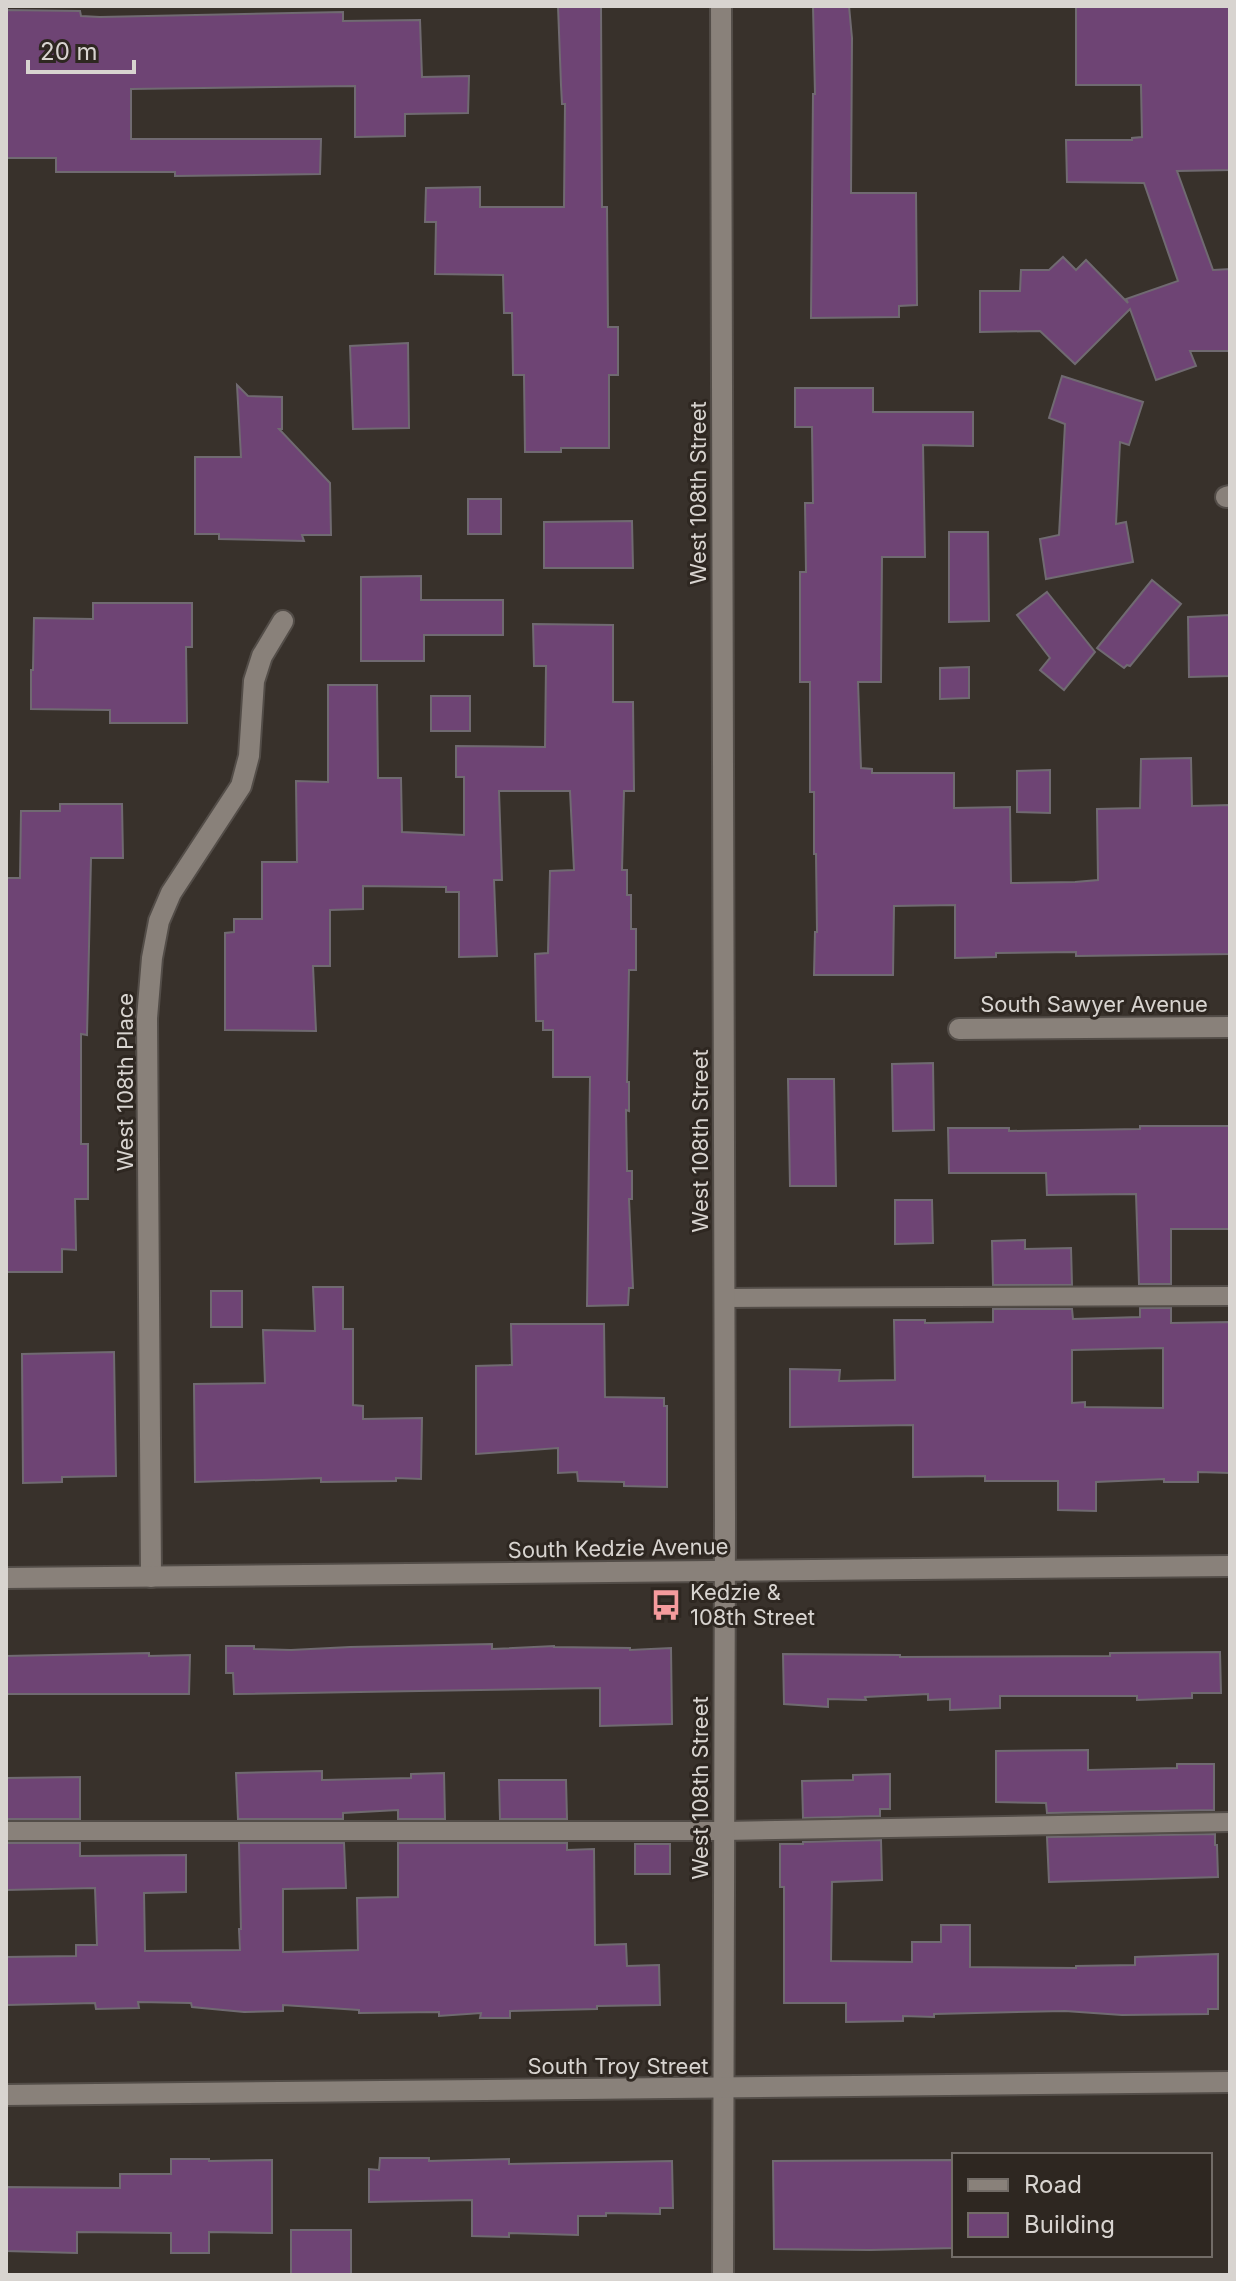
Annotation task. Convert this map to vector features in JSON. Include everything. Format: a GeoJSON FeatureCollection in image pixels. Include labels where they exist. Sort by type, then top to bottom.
{"type":"FeatureCollection","features":[{"type":"Feature","properties":{"kind":"street","name":"West 108th Street"},"geometry":{"type":"LineString","coordinates":[[721,6],[725,1298],[723,2275]]}},
{"type":"Feature","properties":{"kind":"street","name":"West 108th Place"},"geometry":{"type":"LineString","coordinates":[[151,1577],[147,1018],[152,958],[159,921],[171,893],[241,786],[249,756],[254,681],[262,656],[283,621]]}},
{"type":"Feature","properties":{"kind":"street","name":"South Sawyer Avenue"},"geometry":{"type":"LineString","coordinates":[[959,1029],[1230,1027]]}},
{"type":"Feature","properties":{"kind":"street","name":"South Kedzie Avenue"},"geometry":{"type":"LineString","coordinates":[[6,1578],[1230,1566]]}},
{"type":"Feature","properties":{"kind":"street","name":"South Troy Street"},"geometry":{"type":"LineString","coordinates":[[6,2095],[1230,2082]]}},
{"type":"Feature","properties":{"kind":"lane"},"geometry":{"type":"LineString","coordinates":[[725,1298],[1230,1296]]}},
{"type":"Feature","properties":{"kind":"lane"},"geometry":{"type":"LineString","coordinates":[[6,1831],[724,1831],[1230,1822]]}},
{"type":"Feature","properties":{"kind":"building"},"geometry":{"type":"Polygon","coordinates":[[[558,6],[601,6],[602,207],[607,207],[608,327],[618,327],[618,375],[609,375],[609,448],[525,452],[524,375],[513,375],[512,313],[504,313],[503,275],[435,274],[436,222],[425,222],[426,188],[480,187],[480,207],[564,207],[565,104],[562,104],[558,6]]]}},
{"type":"Feature","properties":{"kind":"building"},"geometry":{"type":"Polygon","coordinates":[[[813,6],[849,6],[852,38],[851,193],[916,193],[917,305],[899,306],[899,317],[811,318],[815,94],[813,6]]]}},
{"type":"Feature","properties":{"kind":"building"},"geometry":{"type":"Polygon","coordinates":[[[1076,6],[1230,6],[1230,170],[1177,171],[1213,270],[1230,269],[1230,351],[1190,351],[1196,366],[1156,380],[1130,309],[1075,364],[1040,331],[980,332],[980,291],[1020,291],[1021,270],[1049,270],[1063,257],[1076,270],[1086,260],[1128,303],[1126,299],[1178,281],[1144,183],[1067,182],[1066,140],[1132,140],[1142,137],[1141,85],[1076,85],[1076,6]]]}},
{"type":"Feature","properties":{"kind":"building"},"geometry":{"type":"Polygon","coordinates":[[[6,10],[80,11],[81,16],[100,17],[343,12],[343,21],[420,20],[422,77],[469,76],[468,113],[405,114],[405,136],[355,137],[355,86],[131,89],[131,139],[321,139],[320,174],[175,176],[175,172],[56,172],[56,158],[6,158],[6,10]]]}},
{"type":"Feature","properties":{"kind":"building"},"geometry":{"type":"Polygon","coordinates":[[[408,343],[409,428],[353,429],[350,346],[408,343]]]}},
{"type":"Feature","properties":{"kind":"building"},"geometry":{"type":"Polygon","coordinates":[[[1062,376],[1143,402],[1129,445],[1120,442],[1116,524],[1126,522],[1133,562],[1046,579],[1040,539],[1059,535],[1065,424],[1049,418],[1062,376]]]}},
{"type":"Feature","properties":{"kind":"building"},"geometry":{"type":"Polygon","coordinates":[[[237,385],[248,396],[282,397],[282,429],[279,429],[330,483],[331,535],[302,535],[304,541],[219,539],[219,534],[195,534],[195,457],[241,457],[237,385]]]}},
{"type":"Feature","properties":{"kind":"building"},"geometry":{"type":"Polygon","coordinates":[[[795,388],[873,388],[873,412],[973,412],[973,446],[923,445],[925,557],[882,557],[881,682],[858,682],[861,768],[872,769],[872,773],[954,773],[954,808],[1010,807],[1011,883],[1075,882],[1098,880],[1097,809],[1140,808],[1141,759],[1191,758],[1192,806],[1230,805],[1230,954],[1076,956],[1076,952],[996,953],[996,957],[955,958],[955,905],[894,906],[893,975],[814,975],[816,854],[814,792],[810,792],[810,682],[800,682],[800,572],[806,572],[805,503],[813,503],[812,427],[795,427],[795,388]]]}},
{"type":"Feature","properties":{"kind":"building"},"geometry":{"type":"Polygon","coordinates":[[[468,499],[501,499],[501,534],[468,534],[468,499]]]}},
{"type":"Feature","properties":{"kind":"building"},"geometry":{"type":"Polygon","coordinates":[[[632,521],[633,568],[544,568],[544,522],[632,521]]]}},
{"type":"Feature","properties":{"kind":"building"},"geometry":{"type":"Polygon","coordinates":[[[949,532],[988,532],[989,621],[949,622],[949,532]]]}},
{"type":"Feature","properties":{"kind":"building"},"geometry":{"type":"Polygon","coordinates":[[[421,576],[421,600],[503,600],[503,635],[424,635],[424,661],[361,661],[361,577],[421,576]]]}},
{"type":"Feature","properties":{"kind":"building"},"geometry":{"type":"Polygon","coordinates":[[[1152,580],[1181,604],[1130,666],[1124,668],[1097,648],[1152,580]]]}},
{"type":"Feature","properties":{"kind":"building"},"geometry":{"type":"Polygon","coordinates":[[[1047,592],[1095,652],[1064,690],[1040,670],[1050,658],[1017,615],[1047,592]]]}},
{"type":"Feature","properties":{"kind":"building"},"geometry":{"type":"Polygon","coordinates":[[[93,603],[192,603],[192,647],[186,647],[187,723],[110,723],[110,710],[31,709],[34,618],[93,619],[93,603]]]}},
{"type":"Feature","properties":{"kind":"building"},"geometry":{"type":"Polygon","coordinates":[[[1230,615],[1230,676],[1189,677],[1188,617],[1230,615]]]}},
{"type":"Feature","properties":{"kind":"building"},"geometry":{"type":"Polygon","coordinates":[[[533,624],[613,625],[613,702],[633,702],[634,791],[624,791],[622,870],[627,870],[627,895],[631,895],[631,929],[636,929],[636,970],[629,970],[629,1111],[626,1110],[627,1171],[632,1171],[632,1199],[629,1199],[633,1288],[629,1288],[628,1305],[587,1306],[590,1077],[553,1077],[553,1030],[543,1030],[543,1021],[536,1021],[535,954],[548,953],[550,871],[574,870],[570,791],[499,791],[502,880],[494,880],[497,956],[459,957],[459,892],[446,892],[446,887],[363,886],[363,909],[330,910],[330,966],[313,966],[316,1031],[225,1030],[225,933],[234,932],[234,919],[262,919],[262,862],[297,862],[296,781],[328,782],[328,685],[377,685],[378,778],[401,778],[402,832],[464,835],[464,777],[456,777],[456,746],[545,747],[546,666],[534,666],[533,624]]]}},
{"type":"Feature","properties":{"kind":"building"},"geometry":{"type":"Polygon","coordinates":[[[969,667],[969,698],[940,699],[940,668],[969,667]]]}},
{"type":"Feature","properties":{"kind":"building"},"geometry":{"type":"Polygon","coordinates":[[[431,696],[470,696],[470,731],[431,731],[431,696]]]}},
{"type":"Feature","properties":{"kind":"building"},"geometry":{"type":"Polygon","coordinates":[[[1050,770],[1050,813],[1017,812],[1017,771],[1050,770]]]}},
{"type":"Feature","properties":{"kind":"building"},"geometry":{"type":"Polygon","coordinates":[[[60,804],[122,804],[123,858],[91,858],[87,1035],[81,1034],[81,1144],[88,1144],[88,1199],[75,1199],[76,1250],[62,1249],[62,1272],[6,1272],[6,878],[20,878],[21,811],[60,811],[60,804]]]}},
{"type":"Feature","properties":{"kind":"building"},"geometry":{"type":"Polygon","coordinates":[[[933,1063],[934,1130],[893,1131],[892,1064],[933,1063]]]}},
{"type":"Feature","properties":{"kind":"building"},"geometry":{"type":"Polygon","coordinates":[[[788,1079],[834,1079],[836,1186],[790,1186],[788,1079]]]}},
{"type":"Feature","properties":{"kind":"building"},"geometry":{"type":"Polygon","coordinates":[[[1140,1126],[1230,1126],[1230,1229],[1171,1229],[1171,1284],[1139,1284],[1136,1194],[1047,1195],[1046,1173],[949,1173],[948,1128],[1009,1128],[1009,1131],[1140,1129],[1140,1126]]]}},
{"type":"Feature","properties":{"kind":"building"},"geometry":{"type":"Polygon","coordinates":[[[895,1200],[932,1200],[933,1243],[895,1244],[895,1200]]]}},
{"type":"Feature","properties":{"kind":"building"},"geometry":{"type":"Polygon","coordinates":[[[1025,1240],[1025,1249],[1071,1248],[1072,1285],[993,1285],[992,1241],[1025,1240]]]}},
{"type":"Feature","properties":{"kind":"building"},"geometry":{"type":"Polygon","coordinates":[[[313,1287],[343,1287],[343,1329],[353,1329],[353,1405],[363,1406],[363,1419],[422,1418],[421,1479],[195,1482],[194,1384],[265,1383],[263,1330],[315,1331],[313,1287]]]}},
{"type":"Feature","properties":{"kind":"building"},"geometry":{"type":"Polygon","coordinates":[[[211,1291],[242,1291],[242,1327],[211,1327],[211,1291]]]}},
{"type":"Feature","properties":{"kind":"building"},"geometry":{"type":"Polygon","coordinates":[[[1140,1308],[1171,1308],[1171,1323],[1230,1322],[1230,1473],[1198,1472],[1198,1482],[1164,1482],[1164,1479],[1096,1482],[1096,1511],[1058,1510],[1058,1481],[985,1481],[985,1476],[913,1477],[913,1425],[790,1427],[790,1369],[840,1370],[839,1381],[895,1380],[894,1320],[993,1322],[993,1309],[1072,1309],[1073,1319],[1140,1317],[1140,1308]],[[1163,1348],[1072,1350],[1072,1403],[1085,1402],[1085,1407],[1163,1408],[1163,1348]]]}},
{"type":"Feature","properties":{"kind":"building"},"geometry":{"type":"Polygon","coordinates":[[[511,1324],[604,1324],[605,1397],[664,1398],[664,1406],[667,1406],[667,1487],[578,1481],[577,1472],[558,1473],[558,1448],[476,1454],[476,1366],[512,1365],[511,1324]]]}},
{"type":"Feature","properties":{"kind":"building"},"geometry":{"type":"Polygon","coordinates":[[[114,1352],[116,1476],[62,1477],[62,1482],[23,1483],[22,1354],[114,1352]]]}},
{"type":"Feature","properties":{"kind":"building"},"geometry":{"type":"Polygon","coordinates":[[[492,1644],[492,1649],[554,1646],[630,1650],[671,1648],[672,1724],[600,1726],[600,1688],[234,1694],[233,1673],[226,1673],[226,1646],[291,1650],[492,1644]]]}},
{"type":"Feature","properties":{"kind":"building"},"geometry":{"type":"Polygon","coordinates":[[[1220,1652],[1221,1693],[1192,1693],[1192,1698],[1137,1700],[1137,1696],[1000,1696],[1000,1708],[950,1710],[950,1699],[928,1700],[928,1694],[865,1697],[866,1700],[828,1699],[828,1707],[784,1704],[783,1654],[900,1657],[1220,1652]]]}},
{"type":"Feature","properties":{"kind":"building"},"geometry":{"type":"Polygon","coordinates":[[[149,1653],[149,1656],[190,1655],[189,1694],[6,1694],[6,1656],[149,1653]]]}},
{"type":"Feature","properties":{"kind":"building"},"geometry":{"type":"Polygon","coordinates":[[[1088,1750],[1088,1770],[1214,1764],[1214,1810],[1047,1813],[1046,1803],[996,1802],[996,1751],[1088,1750]]]}},
{"type":"Feature","properties":{"kind":"building"},"geometry":{"type":"Polygon","coordinates":[[[322,1771],[322,1780],[411,1778],[411,1774],[444,1773],[445,1819],[398,1819],[398,1810],[343,1813],[343,1819],[238,1819],[236,1773],[322,1771]]]}},
{"type":"Feature","properties":{"kind":"building"},"geometry":{"type":"Polygon","coordinates":[[[890,1774],[890,1809],[880,1809],[880,1816],[803,1818],[802,1781],[853,1780],[853,1775],[890,1774]]]}},
{"type":"Feature","properties":{"kind":"building"},"geometry":{"type":"Polygon","coordinates":[[[80,1777],[80,1819],[6,1819],[6,1778],[80,1777]]]}},
{"type":"Feature","properties":{"kind":"building"},"geometry":{"type":"Polygon","coordinates":[[[499,1780],[566,1780],[567,1819],[500,1819],[499,1780]]]}},
{"type":"Feature","properties":{"kind":"building"},"geometry":{"type":"Polygon","coordinates":[[[1215,1834],[1218,1877],[1049,1882],[1047,1837],[1215,1834]]]}},
{"type":"Feature","properties":{"kind":"building"},"geometry":{"type":"Polygon","coordinates":[[[881,1840],[882,1880],[832,1882],[831,1961],[912,1962],[912,1942],[941,1942],[941,1925],[970,1925],[970,1967],[1135,1965],[1135,1957],[1218,1954],[1218,2009],[1208,2009],[1208,2014],[1122,2015],[1065,2011],[934,2014],[934,2017],[903,2016],[903,2021],[846,2022],[846,2003],[784,2003],[784,1887],[780,1887],[780,1844],[881,1840]]]}},
{"type":"Feature","properties":{"kind":"building"},"geometry":{"type":"Polygon","coordinates":[[[6,1843],[80,1843],[80,1856],[186,1855],[186,1892],[144,1893],[145,1951],[240,1950],[239,1843],[344,1843],[346,1888],[283,1889],[283,1952],[358,1950],[357,1898],[398,1897],[398,1843],[567,1843],[567,1850],[594,1849],[595,1945],[626,1944],[627,1966],[659,1965],[660,2005],[510,2011],[510,2018],[480,2018],[481,2013],[439,2016],[439,2012],[359,2013],[359,2010],[283,2005],[283,2011],[244,2012],[192,2007],[191,2003],[138,2002],[139,2008],[96,2009],[95,2003],[6,2005],[6,1957],[76,1956],[76,1945],[97,1945],[95,1888],[6,1890],[6,1843]]]}},
{"type":"Feature","properties":{"kind":"building"},"geometry":{"type":"Polygon","coordinates":[[[635,1844],[670,1844],[670,1874],[635,1874],[635,1844]]]}},
{"type":"Feature","properties":{"kind":"building"},"geometry":{"type":"Polygon","coordinates":[[[380,2158],[429,2158],[429,2161],[509,2159],[509,2164],[672,2161],[673,2208],[660,2208],[660,2214],[578,2216],[578,2235],[509,2233],[509,2237],[472,2236],[472,2200],[369,2202],[369,2169],[379,2170],[380,2158]]]}},
{"type":"Feature","properties":{"kind":"building"},"geometry":{"type":"Polygon","coordinates":[[[171,2159],[272,2160],[272,2233],[209,2232],[209,2253],[171,2253],[171,2233],[77,2232],[77,2253],[6,2251],[6,2187],[120,2188],[120,2174],[171,2174],[171,2159]]]}},
{"type":"Feature","properties":{"kind":"building"},"geometry":{"type":"Polygon","coordinates":[[[952,2160],[952,2248],[774,2249],[773,2161],[952,2160]]]}},
{"type":"Feature","properties":{"kind":"building"},"geometry":{"type":"Polygon","coordinates":[[[291,2230],[351,2230],[351,2275],[291,2275],[291,2230]]]}},
{"type":"Feature","properties":{"kind":"place","name":"Kedzie & 108th Street"},"geometry":{"type":"Point","coordinates":[666,1605]}}]}
